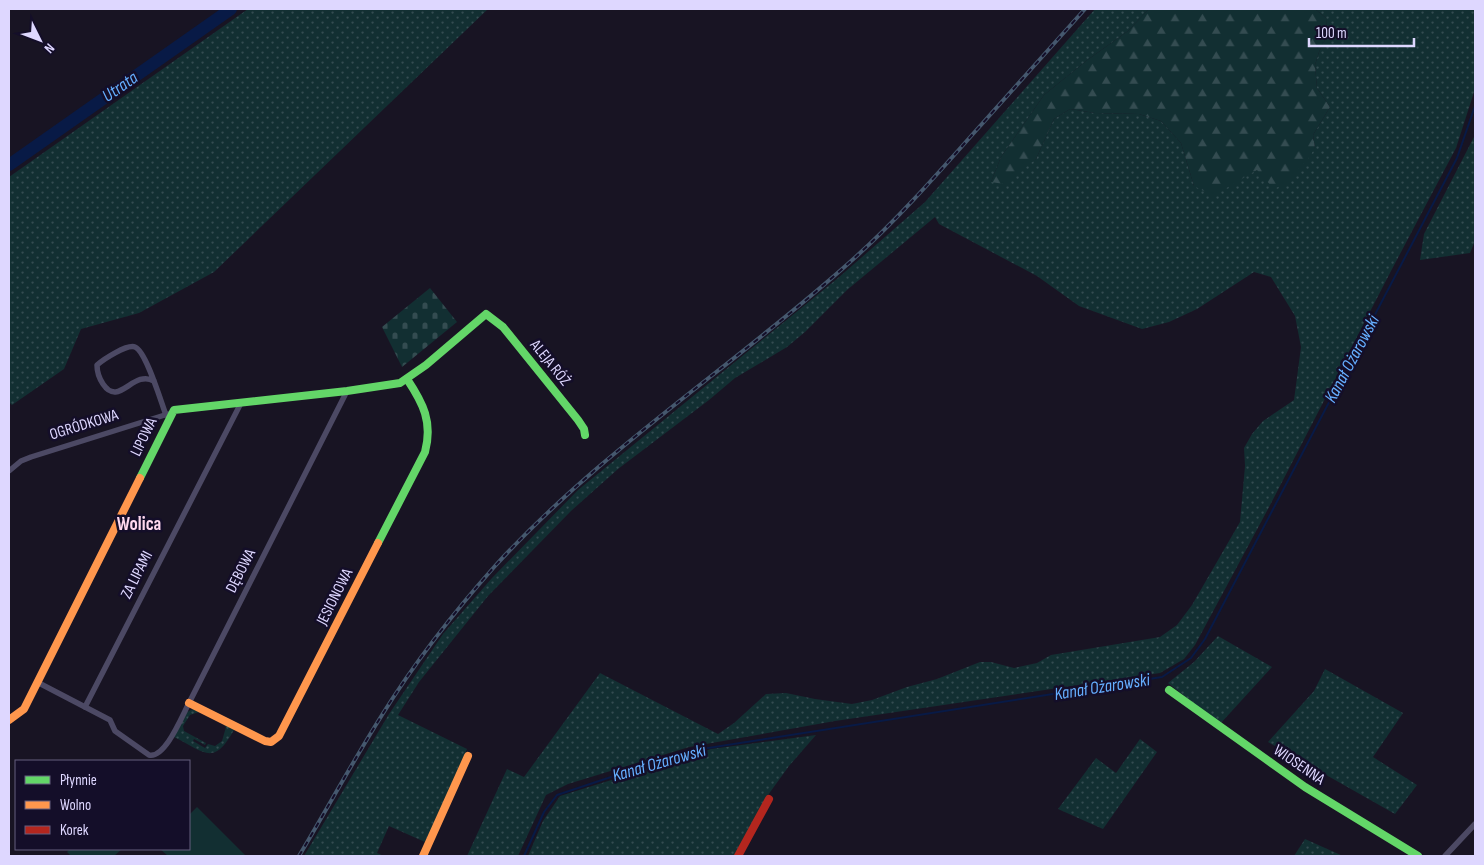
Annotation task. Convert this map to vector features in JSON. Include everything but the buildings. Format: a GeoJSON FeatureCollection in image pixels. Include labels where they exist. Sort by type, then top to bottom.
{"type":"FeatureCollection","features":[{"type":"Feature","properties":{"kind":"street","name":"LIPOWA"},"geometry":{"type":"LineString","coordinates":[[9,720],[24,709],[108,543],[169,414],[174,410],[347,391],[400,383],[486,314]]}},
{"type":"Feature","properties":{"kind":"street","name":"ALEJA RÓŻ"},"geometry":{"type":"LineString","coordinates":[[486,314],[503,327],[578,420],[584,429],[585,435]]}},
{"type":"Feature","properties":{"kind":"street"},"geometry":{"type":"LineString","coordinates":[[154,381],[140,378],[122,390],[111,392],[108,391],[99,378],[97,368],[100,363],[128,346],[135,347],[144,354],[169,414]]}},
{"type":"Feature","properties":{"kind":"street","name":"JESIONOWA"},"geometry":{"type":"LineString","coordinates":[[189,704],[265,741],[271,742],[279,736],[425,452],[430,432],[428,421],[417,393],[407,379]]}},
{"type":"Feature","properties":{"kind":"street","name":"DĘBOWA"},"geometry":{"type":"LineString","coordinates":[[85,707],[110,720],[115,731],[152,757],[159,754],[165,748],[347,391]]}},
{"type":"Feature","properties":{"kind":"street","name":"ZA LIPAMI"},"geometry":{"type":"LineString","coordinates":[[85,707],[241,403]]}},
{"type":"Feature","properties":{"kind":"street","name":"OGRÓDKOWA"},"geometry":{"type":"LineString","coordinates":[[9,471],[21,461],[30,457],[169,414]]}},
{"type":"Feature","properties":{"kind":"street"},"geometry":{"type":"LineString","coordinates":[[37,682],[85,707]]}},
{"type":"Feature","properties":{"kind":"street","name":"WIOSENNA"},"geometry":{"type":"LineString","coordinates":[[1169,690],[1305,787],[1418,856]]}},
{"type":"Feature","properties":{"kind":"street"},"geometry":{"type":"LineString","coordinates":[[423,856],[468,756]]}},
{"type":"Feature","properties":{"kind":"street"},"geometry":{"type":"LineString","coordinates":[[738,856],[769,799]]}},
{"type":"Feature","properties":{"kind":"street"},"geometry":{"type":"LineString","coordinates":[[1445,856],[1475,824]]}},
{"type":"Feature","properties":{"kind":"green space"},"geometry":{"type":"Polygon","coordinates":[[[248,9],[488,9],[214,272],[139,313],[81,329],[64,369],[12,405],[9,402],[9,177],[248,9]]]}},
{"type":"Feature","properties":{"kind":"green space"},"geometry":{"type":"Polygon","coordinates":[[[1095,9],[1149,9],[1128,31],[1086,61],[1044,95],[1001,157],[991,182],[1036,159],[1054,119],[1070,109],[1095,113],[1139,114],[1161,121],[1181,143],[1194,186],[1257,170],[1315,148],[1313,135],[1330,107],[1317,88],[1315,65],[1327,36],[1326,18],[1315,9],[1475,9],[1475,89],[1456,148],[1268,509],[1195,645],[1184,659],[1160,673],[835,721],[689,747],[568,784],[546,795],[518,856],[467,856],[507,769],[524,777],[600,673],[718,734],[734,723],[766,694],[786,693],[852,704],[872,700],[907,687],[937,679],[980,662],[991,662],[1014,668],[1037,663],[1051,655],[1160,637],[1177,625],[1192,605],[1240,522],[1245,466],[1244,448],[1252,434],[1263,421],[1294,400],[1301,347],[1295,316],[1271,277],[1254,272],[1197,309],[1169,322],[1142,329],[1079,306],[1037,276],[939,224],[935,217],[847,290],[805,332],[787,347],[735,378],[618,469],[571,511],[488,596],[419,682],[398,715],[467,749],[425,842],[389,826],[377,853],[384,856],[304,856],[389,714],[443,634],[492,578],[578,490],[838,278],[925,202],[1095,9]]]}},
{"type":"Feature","properties":{"kind":"green space"},"geometry":{"type":"Polygon","coordinates":[[[1149,9],[1315,9],[1326,18],[1327,36],[1315,65],[1317,88],[1330,107],[1313,135],[1315,148],[1308,159],[1284,184],[1274,189],[1257,170],[1213,196],[1194,186],[1181,143],[1161,121],[1139,114],[1095,113],[1070,109],[1054,119],[1036,159],[1004,184],[991,182],[1001,157],[1044,95],[1086,61],[1128,31],[1149,9]]]}},
{"type":"Feature","properties":{"kind":"green space"},"geometry":{"type":"Polygon","coordinates":[[[1475,135],[1475,241],[1470,253],[1420,260],[1424,234],[1475,135]]]}},
{"type":"Feature","properties":{"kind":"green space"},"geometry":{"type":"Polygon","coordinates":[[[430,288],[457,322],[402,367],[382,327],[430,288]]]}},
{"type":"Feature","properties":{"kind":"green space"},"geometry":{"type":"Polygon","coordinates":[[[1218,636],[1272,667],[1220,724],[1168,683],[1194,662],[1218,636]]]}},
{"type":"Feature","properties":{"kind":"green space"},"geometry":{"type":"Polygon","coordinates":[[[1325,669],[1403,713],[1373,757],[1417,785],[1395,814],[1268,742],[1314,691],[1325,669]]]}},
{"type":"Feature","properties":{"kind":"green space"},"geometry":{"type":"Polygon","coordinates":[[[193,709],[199,712],[190,715],[183,726],[184,731],[206,743],[205,745],[194,739],[193,741],[205,748],[208,744],[215,746],[222,741],[226,727],[223,724],[235,728],[221,748],[209,753],[202,751],[174,737],[187,712],[193,709]]]}},
{"type":"Feature","properties":{"kind":"green space"},"geometry":{"type":"Polygon","coordinates":[[[816,735],[789,766],[768,795],[734,856],[528,856],[543,821],[560,796],[711,749],[816,735]]]}},
{"type":"Feature","properties":{"kind":"green space"},"geometry":{"type":"Polygon","coordinates":[[[1140,739],[1157,752],[1103,829],[1058,809],[1096,758],[1116,773],[1140,739]]]}},
{"type":"Feature","properties":{"kind":"green space"},"geometry":{"type":"Polygon","coordinates":[[[197,807],[246,856],[168,856],[161,850],[190,850],[190,814],[197,807]]]}},
{"type":"Feature","properties":{"kind":"green space"},"geometry":{"type":"Polygon","coordinates":[[[1305,839],[1343,856],[1294,856],[1305,839]]]}},
{"type":"Feature","properties":{"kind":"green space"},"geometry":{"type":"Polygon","coordinates":[[[69,850],[121,850],[114,856],[71,856],[67,852],[69,850]]]}},
{"type":"Feature","properties":{"kind":"waterway","name":"Utrata"},"geometry":{"type":"LineString","coordinates":[[9,165],[231,9]]}},
{"type":"Feature","properties":{"kind":"waterway","name":"Kanał Ożarowski"},"geometry":{"type":"LineString","coordinates":[[524,856],[544,812],[557,795],[689,751],[1162,677],[1191,658],[1205,639],[1457,158],[1475,106]]}},
{"type":"Feature","properties":{"kind":"railway"},"geometry":{"type":"LineString","coordinates":[[299,856],[395,695],[436,638],[495,566],[536,524],[623,446],[761,337],[866,247],[928,184],[1085,9]]}},
{"type":"Feature","properties":{"kind":"traffic: fast"},"geometry":{"type":"LineString","coordinates":[[140,478],[174,410],[347,391],[400,383],[426,365],[486,314],[503,327],[578,420],[584,429],[585,435]]}},
{"type":"Feature","properties":{"kind":"traffic: fast"},"geometry":{"type":"LineString","coordinates":[[378,543],[425,452],[427,441],[428,431],[425,413],[418,396],[407,379]]}},
{"type":"Feature","properties":{"kind":"traffic: fast"},"geometry":{"type":"LineString","coordinates":[[1169,690],[1305,787],[1418,856]]}},
{"type":"Feature","properties":{"kind":"traffic: slow"},"geometry":{"type":"LineString","coordinates":[[9,720],[24,709],[140,478]]}},
{"type":"Feature","properties":{"kind":"traffic: slow"},"geometry":{"type":"LineString","coordinates":[[189,703],[265,741],[271,742],[279,736],[378,543]]}},
{"type":"Feature","properties":{"kind":"traffic: slow"},"geometry":{"type":"LineString","coordinates":[[423,856],[468,756]]}},
{"type":"Feature","properties":{"kind":"traffic: jam"},"geometry":{"type":"LineString","coordinates":[[738,856],[769,799]]}},
{"type":"Feature","properties":{"kind":"district","name":"Wolica"},"geometry":{"type":"Point","coordinates":[139,524]}}]}
